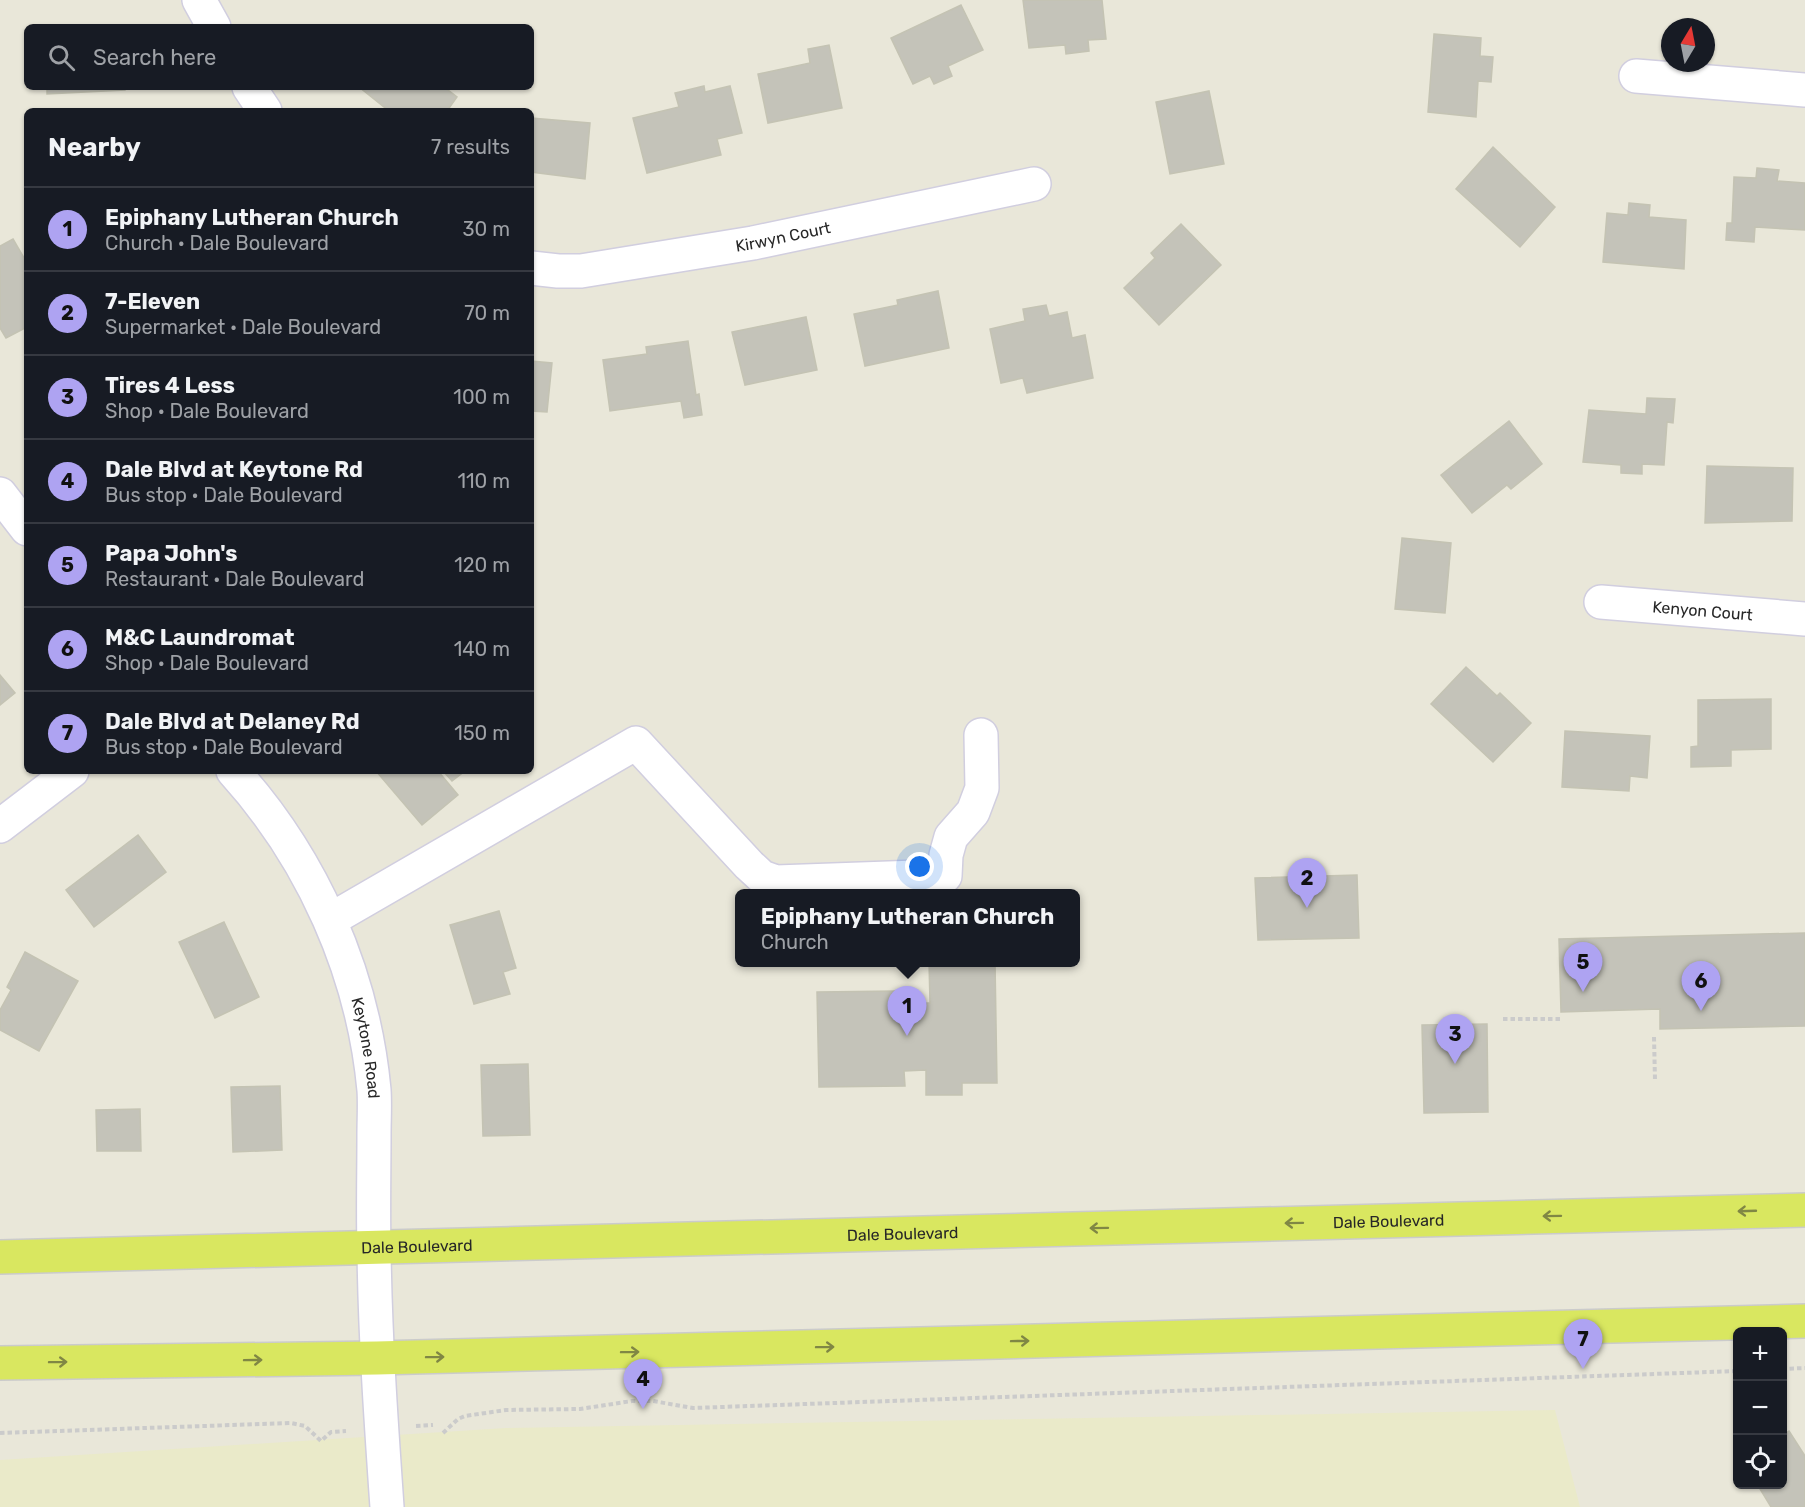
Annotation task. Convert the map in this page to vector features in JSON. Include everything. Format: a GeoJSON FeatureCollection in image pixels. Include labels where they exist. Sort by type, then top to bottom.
{"type":"FeatureCollection","features":[{"type":"Feature","properties":{"kind":"main road","name":"Dale Boulevard"},"geometry":{"type":"LineString","coordinates":[[0,1257],[1805,1210]]}},
{"type":"Feature","properties":{"kind":"main road"},"geometry":{"type":"LineString","coordinates":[[0,1363],[376,1358],[1805,1321]]}},
{"type":"Feature","properties":{"kind":"street"},"geometry":{"type":"LineString","coordinates":[[200,0],[212,24]]}},
{"type":"Feature","properties":{"kind":"street"},"geometry":{"type":"LineString","coordinates":[[1636,76],[1805,90]]}},
{"type":"Feature","properties":{"kind":"street"},"geometry":{"type":"LineString","coordinates":[[251,90],[263,108]]}},
{"type":"Feature","properties":{"kind":"street","name":"Kirwyn Court"},"geometry":{"type":"LineString","coordinates":[[534,268],[581,271],[753,243],[1034,184]]}},
{"type":"Feature","properties":{"kind":"street"},"geometry":{"type":"LineString","coordinates":[[0,494],[24,525]]}},
{"type":"Feature","properties":{"kind":"street","name":"Kenyon Court"},"geometry":{"type":"LineString","coordinates":[[1600,602],[1805,619]]}},
{"type":"Feature","properties":{"kind":"street"},"geometry":{"type":"LineString","coordinates":[[330,920],[636,743],[749,866],[762,877],[776,882],[945,876],[946,855],[951,837],[974,812],[982,788],[981,735]]}},
{"type":"Feature","properties":{"kind":"street"},"geometry":{"type":"LineString","coordinates":[[0,826],[68,774]]}},
{"type":"Feature","properties":{"kind":"street","name":"Keytone Road"},"geometry":{"type":"LineString","coordinates":[[236,774],[253,792],[294,850],[330,920],[348,966],[363,1021],[374,1090],[376,1358],[387,1507]]}},
{"type":"Feature","properties":{"kind":"path"},"geometry":{"type":"LineString","coordinates":[[1503,1019],[1560,1018]]}},
{"type":"Feature","properties":{"kind":"path"},"geometry":{"type":"LineString","coordinates":[[1654,1037],[1655,1080]]}},
{"type":"Feature","properties":{"kind":"path"},"geometry":{"type":"LineString","coordinates":[[1787,1370],[1805,1368]]}},
{"type":"Feature","properties":{"kind":"path"},"geometry":{"type":"LineString","coordinates":[[443,1433],[458,1419],[475,1413],[506,1410],[580,1409],[632,1401],[653,1401],[693,1408],[1733,1371]]}},
{"type":"Feature","properties":{"kind":"path"},"geometry":{"type":"LineString","coordinates":[[0,1432],[291,1423],[305,1426],[321,1441],[331,1432]]}},
{"type":"Feature","properties":{"kind":"shaded area"},"geometry":{"type":"Polygon","coordinates":[[[1555,1410],[1580,1507],[0,1507],[0,1460],[506,1428],[1555,1410]]]}},
{"type":"Feature","properties":{"kind":"building"},"geometry":{"type":"Polygon","coordinates":[[[1023,0],[1102,0],[1106,39],[1088,40],[1089,51],[1066,54],[1065,45],[1029,48],[1023,0]]]}},
{"type":"Feature","properties":{"kind":"building"},"geometry":{"type":"Polygon","coordinates":[[[961,5],[983,50],[948,66],[952,76],[934,84],[930,76],[913,84],[891,38],[961,5]]]}},
{"type":"Feature","properties":{"kind":"building"},"geometry":{"type":"Polygon","coordinates":[[[1434,34],[1481,38],[1480,56],[1493,57],[1491,82],[1478,81],[1476,117],[1428,112],[1434,34]]]}},
{"type":"Feature","properties":{"kind":"building"},"geometry":{"type":"Polygon","coordinates":[[[829,45],[842,108],[768,123],[758,74],[810,63],[808,49],[829,45]]]}},
{"type":"Feature","properties":{"kind":"building"},"geometry":{"type":"Polygon","coordinates":[[[704,86],[705,92],[730,86],[742,133],[717,139],[721,155],[647,173],[633,118],[679,107],[675,93],[704,86]]]}},
{"type":"Feature","properties":{"kind":"building"},"geometry":{"type":"Polygon","coordinates":[[[47,90],[125,90],[47,94],[47,90]]]}},
{"type":"Feature","properties":{"kind":"building"},"geometry":{"type":"Polygon","coordinates":[[[363,90],[448,90],[457,97],[449,108],[385,108],[363,90]]]}},
{"type":"Feature","properties":{"kind":"building"},"geometry":{"type":"Polygon","coordinates":[[[1209,91],[1224,164],[1170,174],[1156,102],[1209,91]]]}},
{"type":"Feature","properties":{"kind":"building"},"geometry":{"type":"Polygon","coordinates":[[[534,118],[590,123],[585,179],[534,172],[534,118]]]}},
{"type":"Feature","properties":{"kind":"building"},"geometry":{"type":"Polygon","coordinates":[[[1493,147],[1555,207],[1520,247],[1456,189],[1493,147]]]}},
{"type":"Feature","properties":{"kind":"building"},"geometry":{"type":"Polygon","coordinates":[[[1757,168],[1779,170],[1777,181],[1805,183],[1805,230],[1755,227],[1754,242],[1726,240],[1727,223],[1732,223],[1734,177],[1756,178],[1757,168]]]}},
{"type":"Feature","properties":{"kind":"building"},"geometry":{"type":"Polygon","coordinates":[[[1629,203],[1650,205],[1649,217],[1686,220],[1684,269],[1603,262],[1607,213],[1628,215],[1629,203]]]}},
{"type":"Feature","properties":{"kind":"building"},"geometry":{"type":"Polygon","coordinates":[[[1181,224],[1221,265],[1159,325],[1124,288],[1155,258],[1151,253],[1181,224]]]}},
{"type":"Feature","properties":{"kind":"building"},"geometry":{"type":"Polygon","coordinates":[[[13,239],[24,258],[24,329],[6,338],[0,328],[0,246],[13,239]]]}},
{"type":"Feature","properties":{"kind":"building"},"geometry":{"type":"Polygon","coordinates":[[[938,291],[949,348],[865,366],[854,314],[898,305],[897,300],[938,291]]]}},
{"type":"Feature","properties":{"kind":"building"},"geometry":{"type":"Polygon","coordinates":[[[1046,305],[1049,316],[1067,312],[1072,338],[1085,335],[1093,378],[1027,393],[1023,378],[1001,383],[990,329],[1025,321],[1023,309],[1046,305]]]}},
{"type":"Feature","properties":{"kind":"building"},"geometry":{"type":"Polygon","coordinates":[[[806,317],[817,370],[745,385],[732,332],[806,317]]]}},
{"type":"Feature","properties":{"kind":"building"},"geometry":{"type":"Polygon","coordinates":[[[688,341],[696,395],[699,394],[702,415],[684,418],[681,401],[610,411],[603,360],[647,354],[646,347],[688,341]]]}},
{"type":"Feature","properties":{"kind":"building"},"geometry":{"type":"Polygon","coordinates":[[[534,361],[552,363],[547,412],[534,411],[534,361]]]}},
{"type":"Feature","properties":{"kind":"building"},"geometry":{"type":"Polygon","coordinates":[[[1647,398],[1675,399],[1673,423],[1667,422],[1664,465],[1642,464],[1642,474],[1621,473],[1621,465],[1583,462],[1589,410],[1646,414],[1647,398]]]}},
{"type":"Feature","properties":{"kind":"building"},"geometry":{"type":"Polygon","coordinates":[[[1509,421],[1542,464],[1511,489],[1507,485],[1472,513],[1441,475],[1509,421]]]}},
{"type":"Feature","properties":{"kind":"building"},"geometry":{"type":"Polygon","coordinates":[[[1707,466],[1793,468],[1792,521],[1705,523],[1707,466]]]}},
{"type":"Feature","properties":{"kind":"building"},"geometry":{"type":"Polygon","coordinates":[[[1402,538],[1451,543],[1445,613],[1395,609],[1402,538]]]}},
{"type":"Feature","properties":{"kind":"building"},"geometry":{"type":"Polygon","coordinates":[[[1466,667],[1497,696],[1500,693],[1531,723],[1493,762],[1431,704],[1466,667]]]}},
{"type":"Feature","properties":{"kind":"building"},"geometry":{"type":"Polygon","coordinates":[[[0,675],[15,693],[0,705],[0,675]]]}},
{"type":"Feature","properties":{"kind":"building"},"geometry":{"type":"Polygon","coordinates":[[[1771,699],[1771,749],[1731,750],[1731,766],[1691,767],[1691,747],[1698,746],[1698,700],[1771,699]]]}},
{"type":"Feature","properties":{"kind":"building"},"geometry":{"type":"Polygon","coordinates":[[[1565,731],[1650,736],[1647,778],[1630,776],[1629,791],[1562,787],[1565,731]]]}},
{"type":"Feature","properties":{"kind":"building"},"geometry":{"type":"Polygon","coordinates":[[[379,774],[440,774],[458,795],[422,825],[379,774]]]}},
{"type":"Feature","properties":{"kind":"building"},"geometry":{"type":"Polygon","coordinates":[[[446,774],[461,774],[452,781],[446,774]]]}},
{"type":"Feature","properties":{"kind":"building"},"geometry":{"type":"Polygon","coordinates":[[[138,835],[166,872],[94,927],[66,890],[138,835]]]}},
{"type":"Feature","properties":{"kind":"building"},"geometry":{"type":"Polygon","coordinates":[[[1357,875],[1359,938],[1258,940],[1255,878],[1357,875]]]}},
{"type":"Feature","properties":{"kind":"building"},"geometry":{"type":"Polygon","coordinates":[[[499,911],[516,968],[503,972],[510,994],[474,1004],[450,925],[499,911]]]}},
{"type":"Feature","properties":{"kind":"building"},"geometry":{"type":"Polygon","coordinates":[[[224,922],[259,997],[215,1018],[179,942],[224,922]]]}},
{"type":"Feature","properties":{"kind":"building"},"geometry":{"type":"Polygon","coordinates":[[[1805,933],[1805,1026],[1660,1029],[1660,1009],[1561,1012],[1559,939],[1805,933]]]}},
{"type":"Feature","properties":{"kind":"building"},"geometry":{"type":"Polygon","coordinates":[[[25,952],[78,981],[39,1051],[0,1030],[0,1010],[11,990],[7,987],[25,952]]]}},
{"type":"Feature","properties":{"kind":"building"},"geometry":{"type":"Polygon","coordinates":[[[929,967],[995,967],[997,1083],[962,1083],[962,1095],[926,1095],[926,1070],[904,1071],[905,1086],[819,1087],[817,992],[896,991],[896,1003],[930,1003],[929,967]]]}},
{"type":"Feature","properties":{"kind":"building"},"geometry":{"type":"Polygon","coordinates":[[[1487,1024],[1488,1112],[1424,1113],[1422,1025],[1487,1024]]]}},
{"type":"Feature","properties":{"kind":"building"},"geometry":{"type":"Polygon","coordinates":[[[528,1064],[530,1135],[483,1136],[481,1065],[528,1064]]]}},
{"type":"Feature","properties":{"kind":"building"},"geometry":{"type":"Polygon","coordinates":[[[280,1086],[282,1150],[233,1152],[231,1087],[280,1086]]]}},
{"type":"Feature","properties":{"kind":"building"},"geometry":{"type":"Polygon","coordinates":[[[140,1109],[141,1151],[97,1151],[96,1110],[140,1109]]]}},
{"type":"Feature","properties":{"kind":"building"},"geometry":{"type":"Polygon","coordinates":[[[1789,1431],[1805,1456],[1805,1507],[1771,1507],[1760,1489],[1787,1489],[1787,1432],[1789,1431]]]}},
{"type":"Feature","properties":{"kind":"place","name":"7-Eleven"},"geometry":{"type":"Point","coordinates":[1307,908]}},
{"type":"Feature","properties":{"kind":"place","name":"Papa John's"},"geometry":{"type":"Point","coordinates":[1583,992]}},
{"type":"Feature","properties":{"kind":"place","name":"M&C Laundromat"},"geometry":{"type":"Point","coordinates":[1701,1011]}},
{"type":"Feature","properties":{"kind":"place","name":"Epiphany Lutheran Church"},"geometry":{"type":"Point","coordinates":[907,1036]}},
{"type":"Feature","properties":{"kind":"place","name":"Tires 4 Less"},"geometry":{"type":"Point","coordinates":[1455,1064]}},
{"type":"Feature","properties":{"kind":"place","name":"Dale Blvd at Delaney Rd"},"geometry":{"type":"Point","coordinates":[1583,1369]}},
{"type":"Feature","properties":{"kind":"place","name":"Dale Blvd at Keytone Rd"},"geometry":{"type":"Point","coordinates":[643,1409]}}]}
